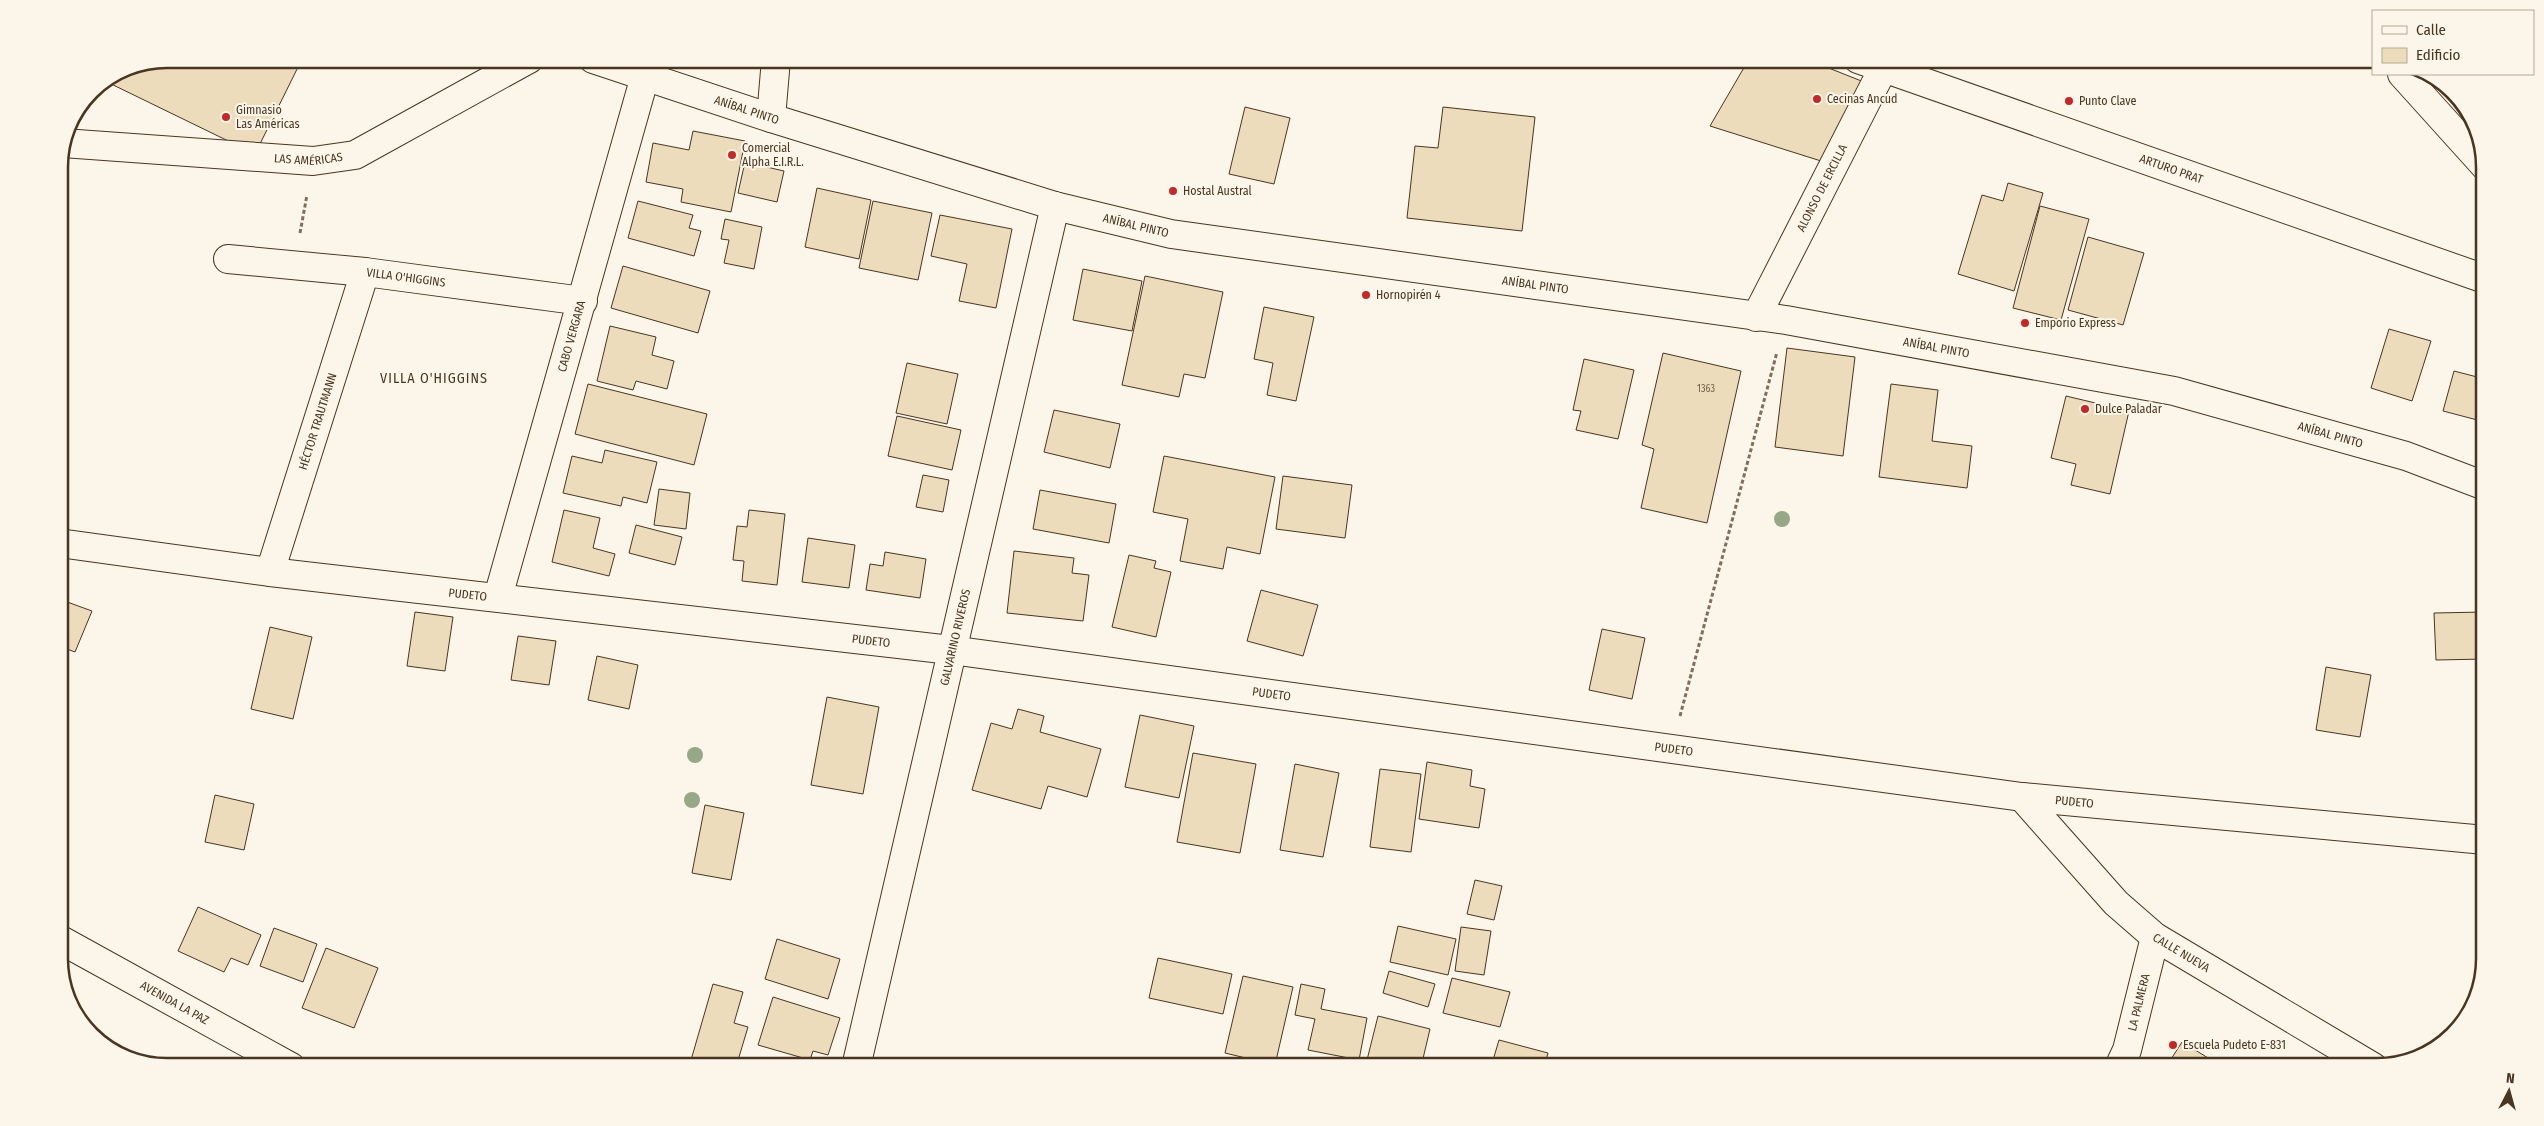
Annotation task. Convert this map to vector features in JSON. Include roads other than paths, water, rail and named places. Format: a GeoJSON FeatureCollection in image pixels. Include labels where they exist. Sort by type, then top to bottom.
{"type":"FeatureCollection","features":[{"type":"Feature","properties":{"kind":"street","name":"LAS AMÉRICAS"},"geometry":{"type":"LineString","coordinates":[[70,144],[313,161],[355,155],[513,68]]}},
{"type":"Feature","properties":{"kind":"street","name":"ANÍBAL PINTO"},"geometry":{"type":"LineString","coordinates":[[621,68],[771,118],[1055,206],[1171,234],[1786,320],[2174,391],[2406,456],[2476,483]]}},
{"type":"Feature","properties":{"kind":"street"},"geometry":{"type":"LineString","coordinates":[[771,118],[775,68]]}},
{"type":"Feature","properties":{"kind":"street","name":"ALONSO DE ERCILLA"},"geometry":{"type":"LineString","coordinates":[[1756,317],[1883,68]]}},
{"type":"Feature","properties":{"kind":"street","name":"ARTURO PRAT"},"geometry":{"type":"LineString","coordinates":[[1896,68],[2476,276]]}},
{"type":"Feature","properties":{"kind":"street"},"geometry":{"type":"LineString","coordinates":[[2403,75],[2476,156]]}},
{"type":"Feature","properties":{"kind":"street","name":"CABO VERGARA"},"geometry":{"type":"LineString","coordinates":[[498,597],[645,76]]}},
{"type":"Feature","properties":{"kind":"street","name":"GALVARINO RIVEROS"},"geometry":{"type":"LineString","coordinates":[[858,1058],[1055,206]]}},
{"type":"Feature","properties":{"kind":"street","name":"VILLA O'HIGGINS"},"geometry":{"type":"LineString","coordinates":[[228,259],[365,272],[583,301]]}},
{"type":"Feature","properties":{"kind":"street","name":"HÉCTOR TRAUTMANN"},"geometry":{"type":"LineString","coordinates":[[270,572],[365,272]]}},
{"type":"Feature","properties":{"kind":"street","name":"PUDETO"},"geometry":{"type":"LineString","coordinates":[[68,544],[270,572],[951,650],[2022,798],[2476,839]]}},
{"type":"Feature","properties":{"kind":"street","name":"CALLE NUEVA"},"geometry":{"type":"LineString","coordinates":[[2022,798],[2116,903],[2155,937],[2358,1058]]}},
{"type":"Feature","properties":{"kind":"street","name":"LA PALMERA"},"geometry":{"type":"LineString","coordinates":[[2123,1058],[2127,1050],[2155,937]]}},
{"type":"Feature","properties":{"kind":"street","name":"AVENIDA LA PAZ"},"geometry":{"type":"LineString","coordinates":[[68,944],[256,1058]]}},
{"type":"Feature","properties":{"kind":"place","name":"Cecinas Ancud"},"geometry":{"type":"Point","coordinates":[1817,99]}},
{"type":"Feature","properties":{"kind":"place","name":"Punto Clave"},"geometry":{"type":"Point","coordinates":[2069,101]}},
{"type":"Feature","properties":{"kind":"place","name":"Gimnasio Las Américas"},"geometry":{"type":"Point","coordinates":[226,117]}},
{"type":"Feature","properties":{"kind":"place","name":"Comercial Alpha E.I.R.L."},"geometry":{"type":"Point","coordinates":[732,155]}},
{"type":"Feature","properties":{"kind":"place","name":"Hostal Austral"},"geometry":{"type":"Point","coordinates":[1173,191]}},
{"type":"Feature","properties":{"kind":"place","name":"Hornopirén 4"},"geometry":{"type":"Point","coordinates":[1366,295]}},
{"type":"Feature","properties":{"kind":"place","name":"Emporio Express"},"geometry":{"type":"Point","coordinates":[2025,323]}},
{"type":"Feature","properties":{"kind":"place","name":"Dulce Paladar"},"geometry":{"type":"Point","coordinates":[2085,409]}},
{"type":"Feature","properties":{"kind":"place","name":"Escuela Pudeto E-831"},"geometry":{"type":"Point","coordinates":[2173,1045]}},
{"type":"Feature","properties":{"kind":"district","name":"VILLA O'HIGGINS"},"geometry":{"type":"Point","coordinates":[434,378]}}]}
